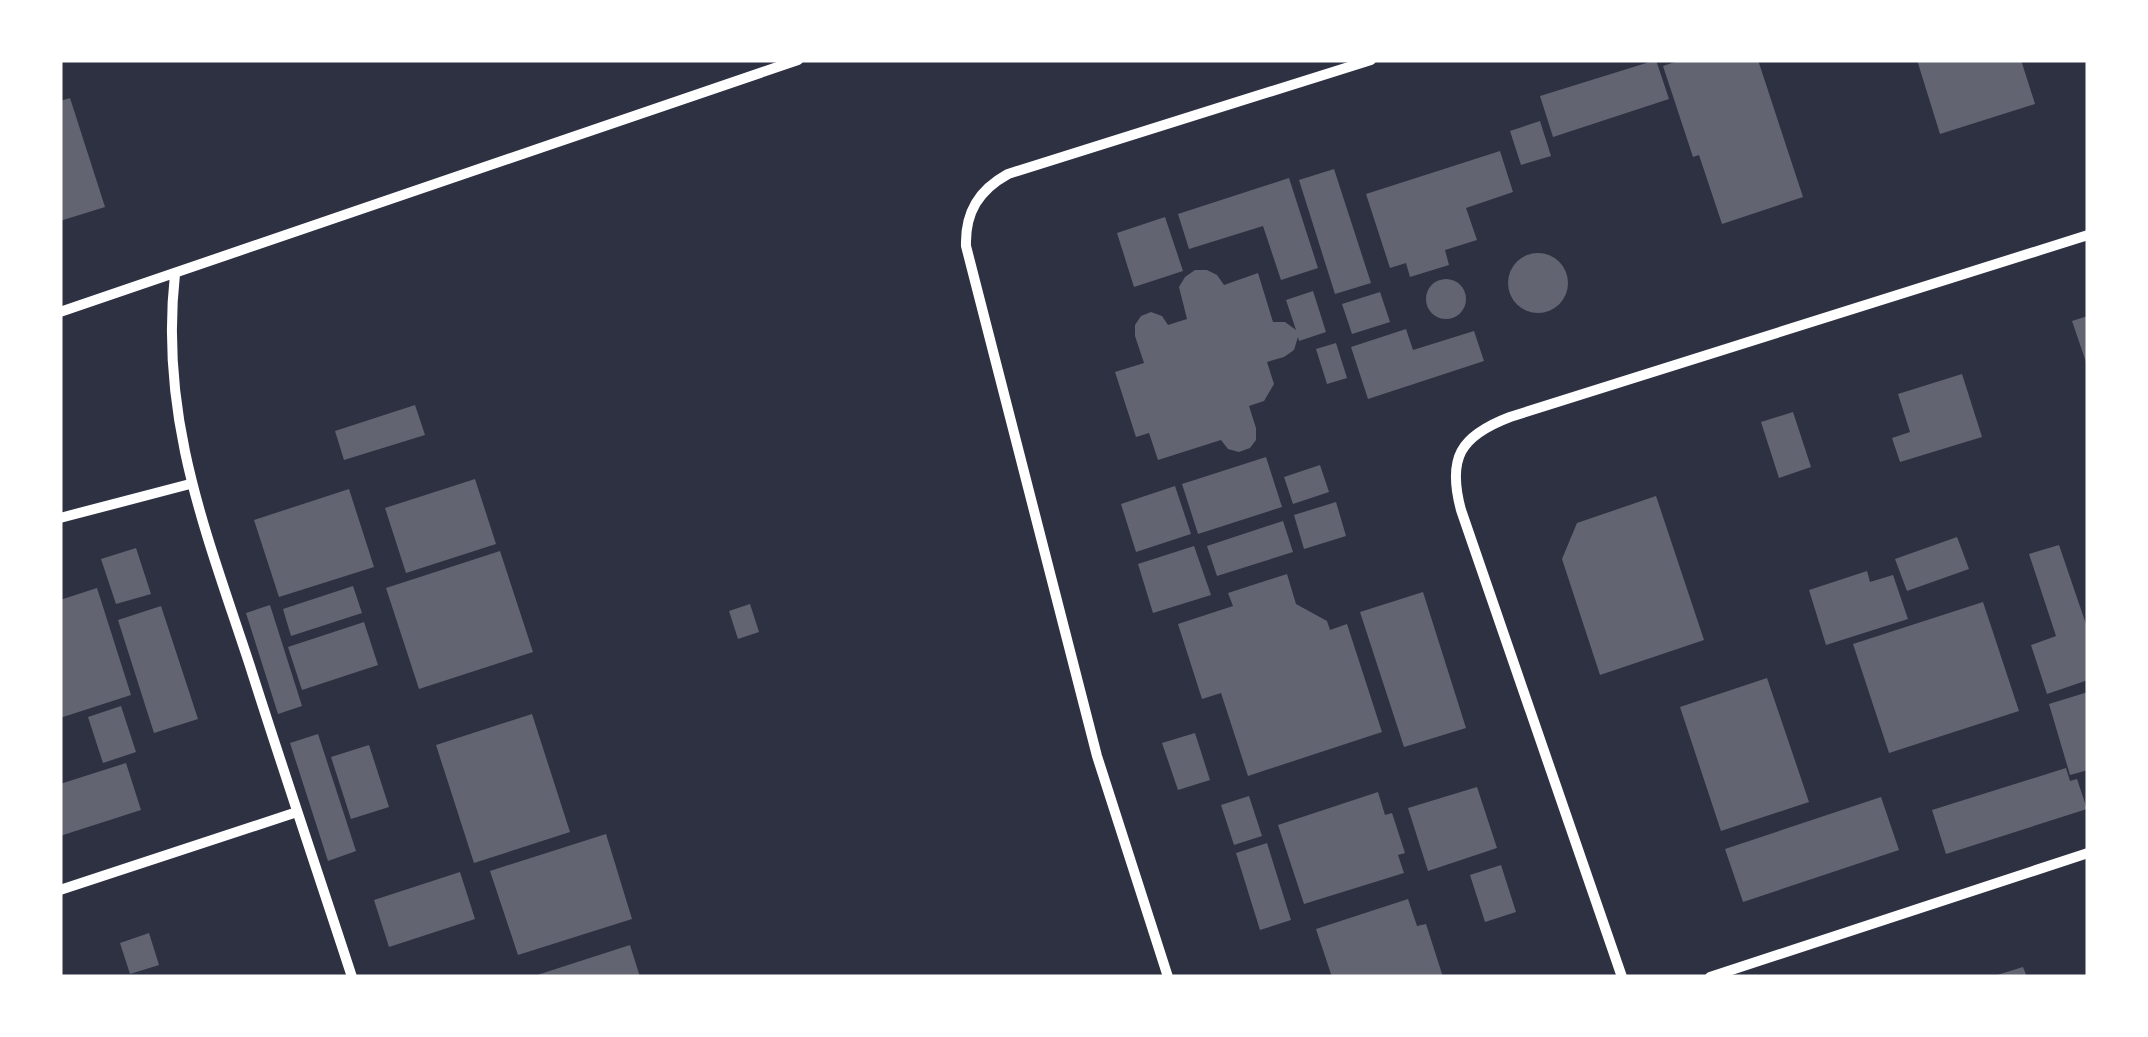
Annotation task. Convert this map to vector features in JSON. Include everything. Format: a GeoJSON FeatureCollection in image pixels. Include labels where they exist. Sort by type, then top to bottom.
{"type":"FeatureCollection","features":[{"type":"Feature","properties":{"kind":"street"},"geometry":{"type":"LineString","coordinates":[[60,312],[798,60]]}},
{"type":"Feature","properties":{"kind":"street"},"geometry":{"type":"LineString","coordinates":[[1168,977],[1098,756],[966,246],[966,228],[980,195],[992,182],[1008,174],[1370,60]]}},
{"type":"Feature","properties":{"kind":"street"},"geometry":{"type":"LineString","coordinates":[[1622,977],[1462,510],[1453,480],[1461,451],[1481,428],[1510,418],[2088,235]]}},
{"type":"Feature","properties":{"kind":"street"},"geometry":{"type":"LineString","coordinates":[[175,274],[170,314],[172,372],[190,484],[352,977]]}},
{"type":"Feature","properties":{"kind":"street"},"geometry":{"type":"LineString","coordinates":[[60,518],[190,484]]}},
{"type":"Feature","properties":{"kind":"street"},"geometry":{"type":"LineString","coordinates":[[60,890],[298,812]]}},
{"type":"Feature","properties":{"kind":"street"},"geometry":{"type":"LineString","coordinates":[[1710,977],[2088,853]]}},
{"type":"Feature","properties":{"kind":"building"},"geometry":{"type":"Polygon","coordinates":[[[1656,60],[1669,99],[1553,137],[1540,96],[1656,60]]]}},
{"type":"Feature","properties":{"kind":"building"},"geometry":{"type":"Polygon","coordinates":[[[1681,60],[1758,60],[1803,197],[1722,224],[1699,155],[1693,157],[1663,66],[1681,60]]]}},
{"type":"Feature","properties":{"kind":"building"},"geometry":{"type":"Polygon","coordinates":[[[1917,60],[2021,60],[2035,104],[1940,134],[1917,60]]]}},
{"type":"Feature","properties":{"kind":"building"},"geometry":{"type":"Polygon","coordinates":[[[70,98],[105,207],[60,221],[60,101],[70,98]]]}},
{"type":"Feature","properties":{"kind":"building"},"geometry":{"type":"Polygon","coordinates":[[[1540,121],[1551,156],[1521,165],[1510,131],[1540,121]]]}},
{"type":"Feature","properties":{"kind":"building"},"geometry":{"type":"Polygon","coordinates":[[[1500,151],[1513,192],[1466,208],[1477,240],[1445,250],[1449,265],[1410,277],[1406,263],[1390,268],[1366,194],[1500,151]]]}},
{"type":"Feature","properties":{"kind":"building"},"geometry":{"type":"Polygon","coordinates":[[[1334,169],[1371,283],[1335,294],[1299,180],[1334,169]]]}},
{"type":"Feature","properties":{"kind":"building"},"geometry":{"type":"Polygon","coordinates":[[[1289,178],[1318,268],[1281,280],[1263,226],[1189,249],[1178,214],[1289,178]]]}},
{"type":"Feature","properties":{"kind":"building"},"geometry":{"type":"Polygon","coordinates":[[[1165,217],[1183,271],[1134,287],[1117,233],[1165,217]]]}},
{"type":"Feature","properties":{"kind":"building"},"geometry":{"type":"Polygon","coordinates":[[[1538,253],[1559,262],[1568,283],[1559,304],[1538,313],[1517,304],[1508,283],[1517,262],[1538,253]]]}},
{"type":"Feature","properties":{"kind":"building"},"geometry":{"type":"Polygon","coordinates":[[[1195,270],[1217,275],[1224,285],[1258,273],[1273,322],[1285,322],[1296,330],[1286,300],[1313,291],[1326,332],[1299,341],[1298,337],[1294,350],[1267,362],[1274,384],[1264,401],[1249,406],[1256,428],[1256,440],[1250,448],[1239,452],[1228,449],[1221,440],[1158,460],[1149,433],[1136,437],[1115,372],[1144,363],[1135,336],[1135,325],[1141,316],[1151,312],[1162,316],[1168,325],[1187,319],[1179,287],[1195,270]]]}},
{"type":"Feature","properties":{"kind":"building"},"geometry":{"type":"Polygon","coordinates":[[[1446,279],[1460,285],[1466,299],[1460,313],[1446,319],[1432,313],[1426,299],[1432,285],[1446,279]]]}},
{"type":"Feature","properties":{"kind":"building"},"geometry":{"type":"Polygon","coordinates":[[[1380,292],[1390,322],[1352,334],[1342,304],[1380,292]]]}},
{"type":"Feature","properties":{"kind":"building"},"geometry":{"type":"Polygon","coordinates":[[[2088,316],[2088,365],[2087,365],[2072,321],[2088,316]]]}},
{"type":"Feature","properties":{"kind":"building"},"geometry":{"type":"Polygon","coordinates":[[[1406,329],[1413,350],[1474,331],[1484,361],[1368,399],[1351,347],[1406,329]]]}},
{"type":"Feature","properties":{"kind":"building"},"geometry":{"type":"Polygon","coordinates":[[[1336,343],[1347,378],[1327,384],[1316,349],[1336,343]]]}},
{"type":"Feature","properties":{"kind":"building"},"geometry":{"type":"Polygon","coordinates":[[[1962,374],[1982,437],[1900,462],[1892,438],[1910,432],[1898,394],[1962,374]]]}},
{"type":"Feature","properties":{"kind":"building"},"geometry":{"type":"Polygon","coordinates":[[[415,405],[425,435],[344,460],[335,431],[415,405]]]}},
{"type":"Feature","properties":{"kind":"building"},"geometry":{"type":"Polygon","coordinates":[[[1793,412],[1811,467],[1779,478],[1761,422],[1793,412]]]}},
{"type":"Feature","properties":{"kind":"building"},"geometry":{"type":"Polygon","coordinates":[[[1266,457],[1282,507],[1198,534],[1182,484],[1266,457]]]}},
{"type":"Feature","properties":{"kind":"building"},"geometry":{"type":"Polygon","coordinates":[[[1320,465],[1329,492],[1293,504],[1284,477],[1320,465]]]}},
{"type":"Feature","properties":{"kind":"building"},"geometry":{"type":"Polygon","coordinates":[[[475,479],[496,544],[406,573],[385,508],[475,479]]]}},
{"type":"Feature","properties":{"kind":"building"},"geometry":{"type":"Polygon","coordinates":[[[1175,486],[1191,534],[1136,552],[1121,504],[1175,486]]]}},
{"type":"Feature","properties":{"kind":"building"},"geometry":{"type":"Polygon","coordinates":[[[349,489],[374,567],[279,597],[254,520],[349,489]]]}},
{"type":"Feature","properties":{"kind":"building"},"geometry":{"type":"Polygon","coordinates":[[[1656,496],[1704,640],[1600,675],[1562,559],[1577,523],[1656,496]]]}},
{"type":"Feature","properties":{"kind":"building"},"geometry":{"type":"Polygon","coordinates":[[[1336,502],[1346,536],[1304,549],[1294,515],[1336,502]]]}},
{"type":"Feature","properties":{"kind":"building"},"geometry":{"type":"Polygon","coordinates":[[[1283,521],[1293,552],[1217,576],[1207,546],[1283,521]]]}},
{"type":"Feature","properties":{"kind":"building"},"geometry":{"type":"Polygon","coordinates":[[[1957,537],[1969,569],[1907,591],[1895,559],[1957,537]]]}},
{"type":"Feature","properties":{"kind":"building"},"geometry":{"type":"Polygon","coordinates":[[[2059,545],[2088,630],[2088,680],[2047,694],[2031,645],[2056,636],[2029,554],[2059,545]]]}},
{"type":"Feature","properties":{"kind":"building"},"geometry":{"type":"Polygon","coordinates":[[[1194,546],[1211,595],[1153,613],[1138,564],[1194,546]]]}},
{"type":"Feature","properties":{"kind":"building"},"geometry":{"type":"Polygon","coordinates":[[[136,548],[151,594],[116,604],[101,559],[136,548]]]}},
{"type":"Feature","properties":{"kind":"building"},"geometry":{"type":"Polygon","coordinates":[[[500,551],[533,652],[419,689],[386,588],[500,551]]]}},
{"type":"Feature","properties":{"kind":"building"},"geometry":{"type":"Polygon","coordinates":[[[1867,571],[1870,582],[1893,575],[1908,619],[1826,645],[1809,590],[1867,571]]]}},
{"type":"Feature","properties":{"kind":"building"},"geometry":{"type":"Polygon","coordinates":[[[1287,574],[1296,604],[1327,621],[1330,630],[1347,624],[1382,732],[1248,776],[1221,693],[1202,699],[1178,624],[1233,606],[1228,593],[1287,574]]]}},
{"type":"Feature","properties":{"kind":"building"},"geometry":{"type":"Polygon","coordinates":[[[353,586],[362,613],[291,636],[283,609],[353,586]]]}},
{"type":"Feature","properties":{"kind":"building"},"geometry":{"type":"Polygon","coordinates":[[[97,588],[131,695],[60,718],[60,600],[97,588]]]}},
{"type":"Feature","properties":{"kind":"building"},"geometry":{"type":"Polygon","coordinates":[[[1423,592],[1466,728],[1404,747],[1360,612],[1423,592]]]}},
{"type":"Feature","properties":{"kind":"building"},"geometry":{"type":"Polygon","coordinates":[[[1983,602],[2019,711],[1889,753],[1853,644],[1983,602]]]}},
{"type":"Feature","properties":{"kind":"building"},"geometry":{"type":"Polygon","coordinates":[[[750,604],[759,632],[738,639],[729,611],[750,604]]]}},
{"type":"Feature","properties":{"kind":"building"},"geometry":{"type":"Polygon","coordinates":[[[270,605],[302,706],[278,714],[246,613],[270,605]]]}},
{"type":"Feature","properties":{"kind":"building"},"geometry":{"type":"Polygon","coordinates":[[[161,606],[198,719],[154,733],[118,620],[161,606]]]}},
{"type":"Feature","properties":{"kind":"building"},"geometry":{"type":"Polygon","coordinates":[[[364,622],[378,665],[302,690],[288,647],[364,622]]]}},
{"type":"Feature","properties":{"kind":"building"},"geometry":{"type":"Polygon","coordinates":[[[1767,678],[1809,802],[1721,831],[1680,707],[1767,678]]]}},
{"type":"Feature","properties":{"kind":"building"},"geometry":{"type":"Polygon","coordinates":[[[2088,692],[2088,770],[2070,775],[2049,704],[2088,692]]]}},
{"type":"Feature","properties":{"kind":"building"},"geometry":{"type":"Polygon","coordinates":[[[121,706],[136,752],[103,763],[88,717],[121,706]]]}},
{"type":"Feature","properties":{"kind":"building"},"geometry":{"type":"Polygon","coordinates":[[[532,714],[570,832],[474,863],[436,745],[532,714]]]}},
{"type":"Feature","properties":{"kind":"building"},"geometry":{"type":"Polygon","coordinates":[[[1195,733],[1210,780],[1178,790],[1162,743],[1195,733]]]}},
{"type":"Feature","properties":{"kind":"building"},"geometry":{"type":"Polygon","coordinates":[[[318,734],[356,851],[328,861],[290,743],[318,734]]]}},
{"type":"Feature","properties":{"kind":"building"},"geometry":{"type":"Polygon","coordinates":[[[369,745],[389,807],[351,819],[331,757],[369,745]]]}},
{"type":"Feature","properties":{"kind":"building"},"geometry":{"type":"Polygon","coordinates":[[[126,763],[141,810],[60,836],[60,784],[126,763]]]}},
{"type":"Feature","properties":{"kind":"building"},"geometry":{"type":"Polygon","coordinates":[[[2066,768],[2070,781],[2077,779],[2087,809],[1946,854],[1932,810],[2066,768]]]}},
{"type":"Feature","properties":{"kind":"building"},"geometry":{"type":"Polygon","coordinates":[[[1477,787],[1497,848],[1428,871],[1408,808],[1477,787]]]}},
{"type":"Feature","properties":{"kind":"building"},"geometry":{"type":"Polygon","coordinates":[[[1378,792],[1385,815],[1392,813],[1405,853],[1398,855],[1404,873],[1304,904],[1278,825],[1378,792]]]}},
{"type":"Feature","properties":{"kind":"building"},"geometry":{"type":"Polygon","coordinates":[[[1249,796],[1262,836],[1234,845],[1221,805],[1249,796]]]}},
{"type":"Feature","properties":{"kind":"building"},"geometry":{"type":"Polygon","coordinates":[[[1881,797],[1899,850],[1743,902],[1725,849],[1881,797]]]}},
{"type":"Feature","properties":{"kind":"building"},"geometry":{"type":"Polygon","coordinates":[[[606,834],[632,919],[518,955],[490,871],[606,834]]]}},
{"type":"Feature","properties":{"kind":"building"},"geometry":{"type":"Polygon","coordinates":[[[1267,843],[1291,920],[1260,930],[1236,853],[1267,843]]]}},
{"type":"Feature","properties":{"kind":"building"},"geometry":{"type":"Polygon","coordinates":[[[1501,865],[1516,912],[1485,922],[1470,875],[1501,865]]]}},
{"type":"Feature","properties":{"kind":"building"},"geometry":{"type":"Polygon","coordinates":[[[460,872],[475,919],[389,947],[374,900],[460,872]]]}},
{"type":"Feature","properties":{"kind":"building"},"geometry":{"type":"Polygon","coordinates":[[[1408,899],[1417,926],[1426,924],[1443,977],[1332,977],[1316,929],[1408,899]]]}},
{"type":"Feature","properties":{"kind":"building"},"geometry":{"type":"Polygon","coordinates":[[[149,933],[159,965],[130,974],[120,943],[149,933]]]}},
{"type":"Feature","properties":{"kind":"building"},"geometry":{"type":"Polygon","coordinates":[[[630,945],[640,977],[534,977],[534,976],[630,945]]]}},
{"type":"Feature","properties":{"kind":"building"},"geometry":{"type":"Polygon","coordinates":[[[2023,967],[2027,977],[1994,977],[1994,976],[2023,967]]]}}]}
